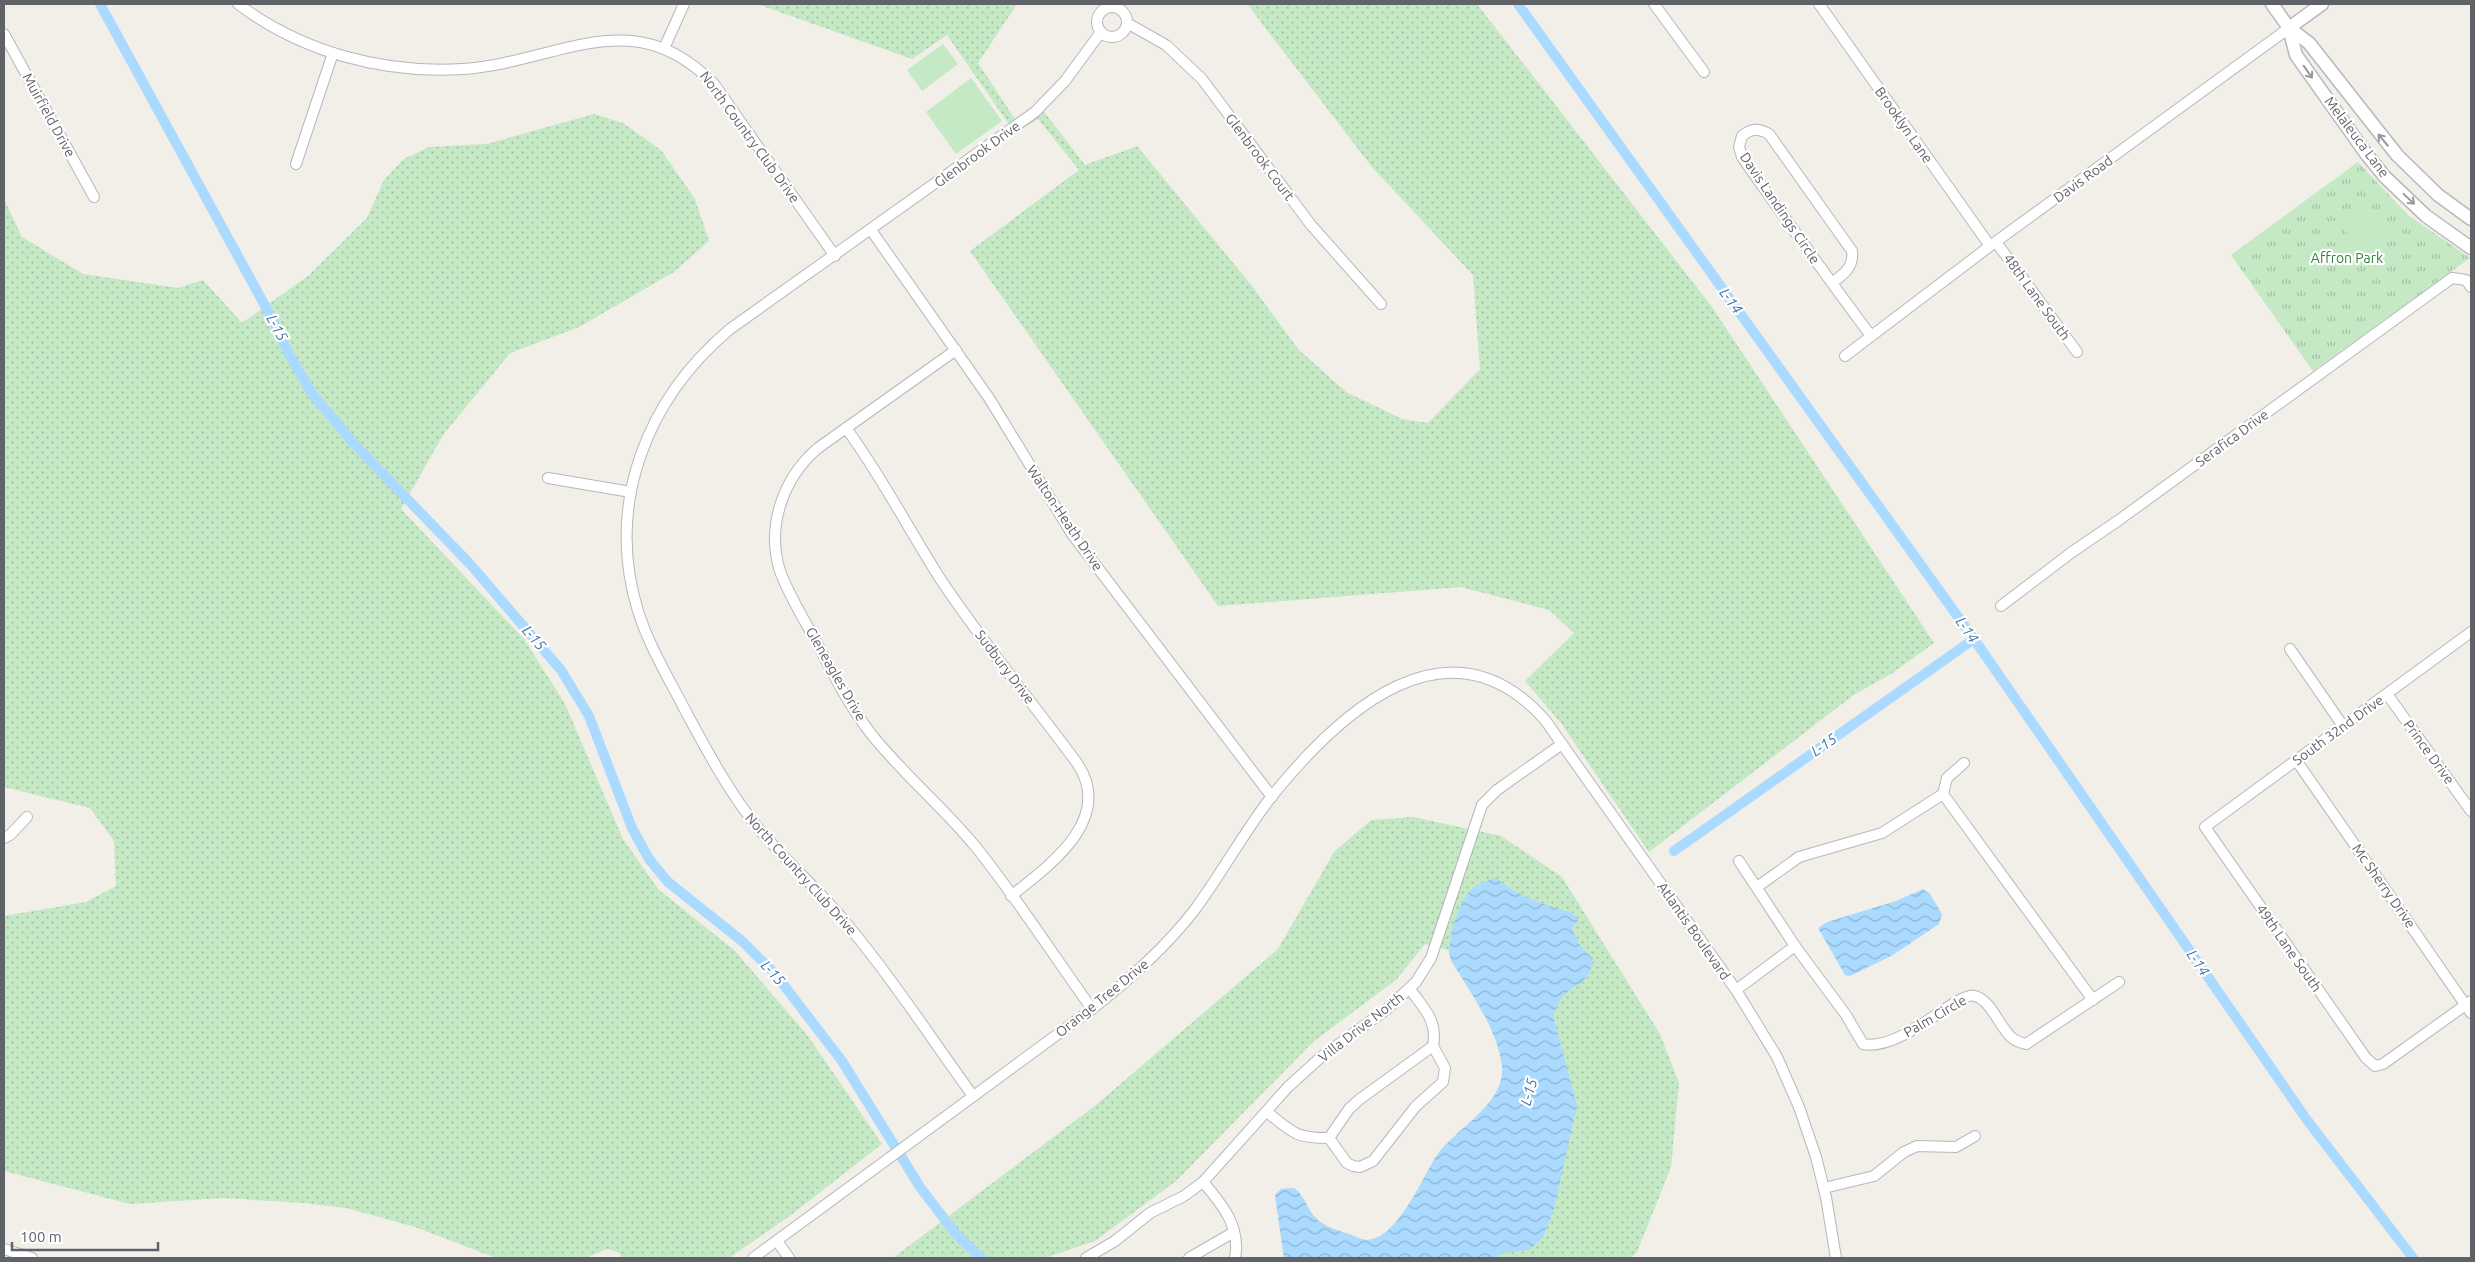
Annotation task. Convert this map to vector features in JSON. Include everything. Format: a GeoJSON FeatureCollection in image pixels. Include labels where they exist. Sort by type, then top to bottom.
{"type":"FeatureCollection","features":[{"type":"Feature","properties":{"kind":"street","name":"North Country Club Drive"},"geometry":{"type":"LineString","coordinates":[[238,4],[272,26],[333,53],[382,65],[437,70],[464,69],[511,61],[577,39],[602,34],[641,36],[666,44],[697,65],[714,84],[835,256],[730,329],[696,360],[679,381],[655,420],[644,445],[631,492],[628,550],[638,610],[654,653],[713,762],[731,791],[771,845],[842,917],[973,1096]]}},
{"type":"Feature","properties":{"kind":"street"},"geometry":{"type":"LineString","coordinates":[[666,44],[684,4]]}},
{"type":"Feature","properties":{"kind":"street"},"geometry":{"type":"LineString","coordinates":[[1654,4],[1704,72]]}},
{"type":"Feature","properties":{"kind":"street","name":"Brooklyn Lane"},"geometry":{"type":"LineString","coordinates":[[1819,4],[1993,244]]}},
{"type":"Feature","properties":{"kind":"street","name":"Melaleuca Lane"},"geometry":{"type":"LineString","coordinates":[[2272,4],[2289,28],[2309,43],[2396,156],[2438,195],[2471,218]]}},
{"type":"Feature","properties":{"kind":"street","name":"Davis Road"},"geometry":{"type":"LineString","coordinates":[[1845,356],[1993,244],[2322,4]]}},
{"type":"Feature","properties":{"kind":"street"},"geometry":{"type":"LineString","coordinates":[[1106,6],[1121,10],[1127,23],[1124,32],[1116,37],[1106,36],[1101,32],[1097,20],[1106,6]]}},
{"type":"Feature","properties":{"kind":"street","name":"Glenbrook Court"},"geometry":{"type":"LineString","coordinates":[[1127,23],[1166,45],[1202,79],[1311,225],[1381,304]]}},
{"type":"Feature","properties":{"kind":"street","name":"Melaleuca Lane"},"geometry":{"type":"LineString","coordinates":[[2289,28],[2296,55],[2367,155],[2385,177],[2426,216],[2471,248]]}},
{"type":"Feature","properties":{"kind":"street","name":"Glenbrook Drive"},"geometry":{"type":"LineString","coordinates":[[835,256],[1035,112],[1066,81],[1101,32]]}},
{"type":"Feature","properties":{"kind":"street","name":"Muirfield Drive"},"geometry":{"type":"LineString","coordinates":[[4,34],[94,197]]}},
{"type":"Feature","properties":{"kind":"street"},"geometry":{"type":"LineString","coordinates":[[296,164],[333,53]]}},
{"type":"Feature","properties":{"kind":"street","name":"Davis Landings Circle"},"geometry":{"type":"LineString","coordinates":[[1832,283],[1845,273],[1852,264],[1852,251],[1769,134],[1760,129],[1751,129],[1742,136],[1739,147],[1742,157],[1832,283],[1871,336]]}},
{"type":"Feature","properties":{"kind":"street","name":"Walton-Heath Drive"},"geometry":{"type":"LineString","coordinates":[[872,230],[989,398],[1072,534],[1272,797]]}},
{"type":"Feature","properties":{"kind":"street","name":"48th Lane South"},"geometry":{"type":"LineString","coordinates":[[1993,244],[2078,352]]}},
{"type":"Feature","properties":{"kind":"street","name":"Serafica Drive"},"geometry":{"type":"LineString","coordinates":[[2001,606],[2072,552],[2119,520],[2452,278],[2469,284]]}},
{"type":"Feature","properties":{"kind":"street","name":"Gleneagles Drive"},"geometry":{"type":"LineString","coordinates":[[956,350],[812,453],[801,465],[781,500],[775,529],[776,554],[785,584],[856,712],[890,756],[951,818],[1011,896],[1092,1009]]}},
{"type":"Feature","properties":{"kind":"street","name":"Sudbury Drive"},"geometry":{"type":"LineString","coordinates":[[846,428],[888,490],[940,578],[964,614],[1084,775],[1089,803],[1080,830],[1056,857],[1011,896]]}},
{"type":"Feature","properties":{"kind":"street"},"geometry":{"type":"LineString","coordinates":[[548,478],[631,492]]}},
{"type":"Feature","properties":{"kind":"street","name":"South 32nd Drive"},"geometry":{"type":"LineString","coordinates":[[2205,827],[2471,632]]}},
{"type":"Feature","properties":{"kind":"street"},"geometry":{"type":"LineString","coordinates":[[2290,649],[2343,726]]}},
{"type":"Feature","properties":{"kind":"street","name":"Orange Tree Drive"},"geometry":{"type":"LineString","coordinates":[[759,1256],[1092,1009],[1145,964],[1192,913],[1272,797],[1323,742],[1378,696],[1399,684],[1423,676],[1456,673]]}},
{"type":"Feature","properties":{"kind":"street","name":"Atlantis Boulevard"},"geometry":{"type":"LineString","coordinates":[[1456,673],[1481,677],[1496,682],[1522,697],[1545,720],[1736,990],[1759,1026],[1792,1090],[1805,1123],[1824,1188],[1836,1258]]}},
{"type":"Feature","properties":{"kind":"street","name":"Prince Drive"},"geometry":{"type":"LineString","coordinates":[[2387,694],[2471,811]]}},
{"type":"Feature","properties":{"kind":"street","name":"Villa Drive North"},"geometry":{"type":"LineString","coordinates":[[1093,1257],[1150,1213],[1184,1196],[1203,1182],[1288,1087],[1321,1057],[1410,989],[1431,958],[1482,805],[1497,790],[1562,744]]}},
{"type":"Feature","properties":{"kind":"street","name":"Mc Sherry Drive"},"geometry":{"type":"LineString","coordinates":[[2296,760],[2469,1006]]}},
{"type":"Feature","properties":{"kind":"street"},"geometry":{"type":"LineString","coordinates":[[1964,764],[1947,778],[1944,794],[2093,1000]]}},
{"type":"Feature","properties":{"kind":"street"},"geometry":{"type":"LineString","coordinates":[[1757,887],[1799,857],[1882,833],[1944,794]]}},
{"type":"Feature","properties":{"kind":"street"},"geometry":{"type":"LineString","coordinates":[[4,838],[10,835],[28,818]]}},
{"type":"Feature","properties":{"kind":"street","name":"49th Lane South"},"geometry":{"type":"LineString","coordinates":[[2205,827],[2366,1058],[2375,1066],[2382,1064],[2469,1006]]}},
{"type":"Feature","properties":{"kind":"street","name":"Palm Circle"},"geometry":{"type":"LineString","coordinates":[[1739,861],[1795,946],[1846,1015],[1863,1044],[1874,1046],[1921,1027],[1963,996],[1972,994],[1982,998],[2013,1039],[2026,1044],[2119,982]]}},
{"type":"Feature","properties":{"kind":"street"},"geometry":{"type":"LineString","coordinates":[[1736,990],[1795,946]]}},
{"type":"Feature","properties":{"kind":"street"},"geometry":{"type":"LineString","coordinates":[[1329,1138],[1347,1162],[1353,1166],[1368,1166],[1374,1161],[1416,1106],[1443,1082],[1446,1068],[1433,1046],[1435,1036],[1433,1022],[1410,989]]}},
{"type":"Feature","properties":{"kind":"street"},"geometry":{"type":"LineString","coordinates":[[1329,1138],[1349,1109],[1360,1099],[1433,1046]]}},
{"type":"Feature","properties":{"kind":"street"},"geometry":{"type":"LineString","coordinates":[[1267,1112],[1297,1135],[1305,1138],[1329,1138]]}},
{"type":"Feature","properties":{"kind":"street"},"geometry":{"type":"LineString","coordinates":[[1824,1188],[1874,1176],[1904,1152],[1917,1146],[1956,1147],[1975,1136]]}},
{"type":"Feature","properties":{"kind":"street"},"geometry":{"type":"LineString","coordinates":[[1203,1182],[1225,1209],[1237,1245],[1235,1258]]}},
{"type":"Feature","properties":{"kind":"street"},"geometry":{"type":"LineString","coordinates":[[1190,1258],[1234,1232]]}},
{"type":"Feature","properties":{"kind":"street"},"geometry":{"type":"LineString","coordinates":[[777,1241],[789,1258]]}},
{"type":"Feature","properties":{"kind":"street"},"geometry":{"type":"LineString","coordinates":[[4,1249],[31,1258]]}},
{"type":"Feature","properties":{"kind":"green space"},"geometry":{"type":"Polygon","coordinates":[[[757,4],[1017,4],[978,63],[1015,119],[1038,104],[1085,165],[1137,146],[1252,286],[1298,349],[1346,392],[1402,419],[1428,423],[1480,369],[1473,275],[1372,167],[1247,4],[1477,4],[1712,307],[1934,643],[1891,674],[1855,694],[1649,852],[1561,723],[1525,681],[1574,633],[1549,610],[1461,587],[1218,606],[970,251],[1079,170],[1038,119],[1015,133],[947,35],[912,59],[757,4]]]}},
{"type":"Feature","properties":{"kind":"green space"},"geometry":{"type":"Polygon","coordinates":[[[943,44],[958,64],[922,91],[907,70],[943,44]]]}},
{"type":"Feature","properties":{"kind":"green space"},"geometry":{"type":"Polygon","coordinates":[[[971,78],[1002,121],[956,154],[926,112],[971,78]]]}},
{"type":"Feature","properties":{"kind":"green space"},"geometry":{"type":"Polygon","coordinates":[[[594,114],[623,123],[661,150],[695,199],[709,241],[674,272],[579,327],[510,353],[443,435],[401,509],[524,639],[565,704],[623,839],[658,889],[735,951],[808,1036],[882,1144],[787,1218],[729,1258],[623,1258],[618,1252],[607,1249],[586,1258],[496,1258],[415,1227],[346,1208],[223,1198],[130,1204],[4,1171],[4,916],[86,902],[116,886],[114,841],[90,808],[4,787],[4,199],[22,237],[83,274],[178,288],[203,280],[242,323],[308,276],[367,218],[384,180],[404,159],[429,147],[487,144],[594,114]]]}},
{"type":"Feature","properties":{"kind":"green space","name":"Affron Park"},"geometry":{"type":"Polygon","coordinates":[[[2358,162],[2408,215],[2470,258],[2313,371],[2231,255],[2358,162]]]}},
{"type":"Feature","properties":{"kind":"green space"},"geometry":{"type":"Polygon","coordinates":[[[2366,199],[2392,235],[2364,256],[2337,220],[2366,199]]]}},
{"type":"Feature","properties":{"kind":"green space"},"geometry":{"type":"Polygon","coordinates":[[[1413,817],[1501,836],[1562,877],[1660,1034],[1679,1083],[1671,1167],[1637,1252],[1631,1258],[1284,1258],[1275,1195],[1281,1189],[1294,1188],[1317,1219],[1326,1226],[1367,1240],[1378,1237],[1399,1218],[1445,1145],[1489,1103],[1497,1091],[1501,1079],[1502,1065],[1495,1037],[1489,1024],[1451,960],[1448,950],[1425,944],[1397,979],[1313,1042],[1176,1181],[1095,1241],[1045,1258],[893,1258],[1096,1105],[1278,949],[1334,852],[1371,820],[1413,817]]]}},
{"type":"Feature","properties":{"kind":"water"},"geometry":{"type":"Polygon","coordinates":[[[1496,878],[1532,900],[1573,913],[1578,920],[1572,928],[1578,943],[1593,959],[1589,973],[1583,981],[1562,997],[1553,1016],[1577,1105],[1554,1209],[1543,1237],[1529,1250],[1502,1253],[1494,1258],[1284,1258],[1275,1195],[1281,1189],[1294,1188],[1317,1219],[1326,1226],[1367,1240],[1378,1237],[1399,1218],[1445,1145],[1489,1103],[1497,1091],[1501,1079],[1502,1065],[1495,1037],[1482,1011],[1451,960],[1450,952],[1450,942],[1458,911],[1468,893],[1481,883],[1496,878]]]}},
{"type":"Feature","properties":{"kind":"water"},"geometry":{"type":"Polygon","coordinates":[[[1923,889],[1930,894],[1942,914],[1939,924],[1893,955],[1850,976],[1845,975],[1818,928],[1827,922],[1896,901],[1923,889]]]}},
{"type":"Feature","properties":{"kind":"waterway","name":"L-15"},"geometry":{"type":"LineString","coordinates":[[100,4],[313,395],[356,446],[470,564],[561,670],[589,716],[632,828],[649,859],[668,882],[742,941],[776,975],[842,1061],[920,1187],[955,1233],[981,1258]]}},
{"type":"Feature","properties":{"kind":"waterway","name":"L-14"},"geometry":{"type":"LineString","coordinates":[[1518,4],[1974,639],[2307,1120],[2413,1258]]}},
{"type":"Feature","properties":{"kind":"waterway","name":"L-15"},"geometry":{"type":"LineString","coordinates":[[1674,851],[1974,639]]}}]}
